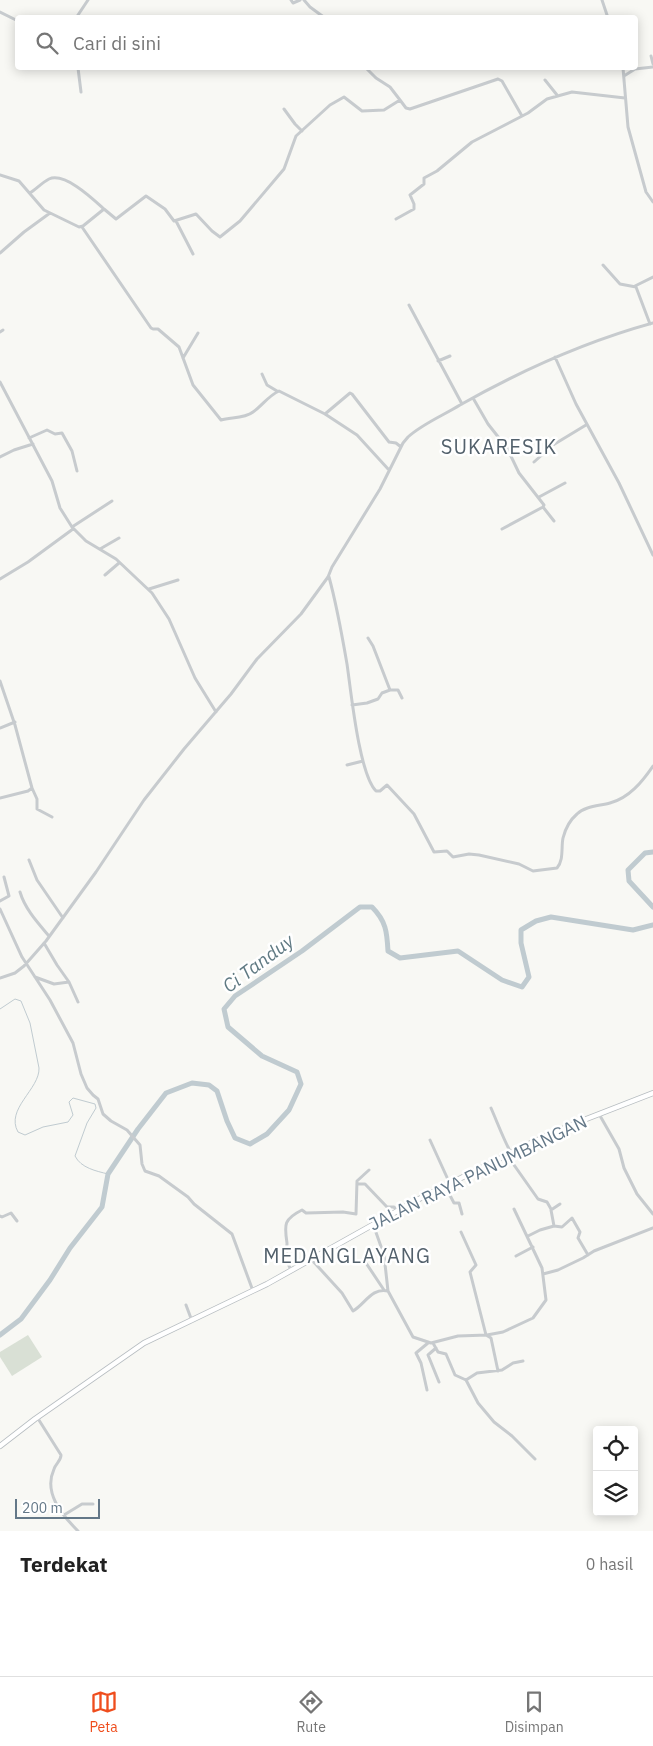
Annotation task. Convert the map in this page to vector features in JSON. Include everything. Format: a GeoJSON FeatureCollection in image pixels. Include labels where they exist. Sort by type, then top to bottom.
{"type":"FeatureCollection","features":[{"type":"Feature","properties":{"kind":"main road","name":"JALAN RAYA PANUMBANGAN"},"geometry":{"type":"LineString","coordinates":[[0,1446],[37,1417],[144,1343],[252,1291],[397,1211],[509,1154],[599,1114],[653,1093]]}},
{"type":"Feature","properties":{"kind":"street"},"geometry":{"type":"LineString","coordinates":[[78,15],[88,0]]}},
{"type":"Feature","properties":{"kind":"street"},"geometry":{"type":"LineString","coordinates":[[291,0],[293,3],[300,0]]}},
{"type":"Feature","properties":{"kind":"street"},"geometry":{"type":"LineString","coordinates":[[304,0],[321,15]]}},
{"type":"Feature","properties":{"kind":"street"},"geometry":{"type":"LineString","coordinates":[[602,0],[607,15]]}},
{"type":"Feature","properties":{"kind":"street"},"geometry":{"type":"LineString","coordinates":[[0,12],[15,20]]}},
{"type":"Feature","properties":{"kind":"street"},"geometry":{"type":"LineString","coordinates":[[638,68],[653,66],[651,56]]}},
{"type":"Feature","properties":{"kind":"street"},"geometry":{"type":"LineString","coordinates":[[78,70],[81,92]]}},
{"type":"Feature","properties":{"kind":"street"},"geometry":{"type":"LineString","coordinates":[[368,70],[390,88],[406,108],[410,109],[498,79],[502,81],[522,116]]}},
{"type":"Feature","properties":{"kind":"street"},"geometry":{"type":"LineString","coordinates":[[623,70],[626,116],[646,192],[653,202]]}},
{"type":"Feature","properties":{"kind":"street"},"geometry":{"type":"LineString","coordinates":[[624,76],[633,70]]}},
{"type":"Feature","properties":{"kind":"street"},"geometry":{"type":"LineString","coordinates":[[545,80],[557,95]]}},
{"type":"Feature","properties":{"kind":"street"},"geometry":{"type":"LineString","coordinates":[[396,219],[414,209],[410,195],[424,184],[424,178],[437,171],[472,142],[522,116],[547,99],[572,92],[625,98]]}},
{"type":"Feature","properties":{"kind":"street"},"geometry":{"type":"LineString","coordinates":[[176,221],[196,214],[212,231],[222,236],[240,221],[283,171],[295,138],[330,105],[344,97],[362,111],[384,110],[400,100]]}},
{"type":"Feature","properties":{"kind":"street"},"geometry":{"type":"LineString","coordinates":[[284,109],[302,131]]}},
{"type":"Feature","properties":{"kind":"street"},"geometry":{"type":"LineString","coordinates":[[0,175],[16,180],[44,210],[82,227],[152,328],[158,329],[179,347],[197,391],[221,420],[252,413],[277,392]]}},
{"type":"Feature","properties":{"kind":"street"},"geometry":{"type":"LineString","coordinates":[[30,193],[50,179],[60,179],[76,186],[116,219],[145,196],[160,205],[176,221],[193,254]]}},
{"type":"Feature","properties":{"kind":"street"},"geometry":{"type":"LineString","coordinates":[[82,227],[104,209]]}},
{"type":"Feature","properties":{"kind":"street"},"geometry":{"type":"LineString","coordinates":[[0,253],[50,213]]}},
{"type":"Feature","properties":{"kind":"street"},"geometry":{"type":"LineString","coordinates":[[603,265],[620,284],[635,286],[653,278]]}},
{"type":"Feature","properties":{"kind":"street"},"geometry":{"type":"LineString","coordinates":[[0,978],[15,973],[26,964],[50,936],[144,800],[257,659],[301,614],[328,577],[332,567],[380,489],[401,447],[410,434],[472,398],[555,357],[619,333],[652,324],[635,286]]}},
{"type":"Feature","properties":{"kind":"street"},"geometry":{"type":"LineString","coordinates":[[409,304],[462,404]]}},
{"type":"Feature","properties":{"kind":"street"},"geometry":{"type":"LineString","coordinates":[[183,359],[198,333]]}},
{"type":"Feature","properties":{"kind":"street"},"geometry":{"type":"LineString","coordinates":[[438,361],[450,356]]}},
{"type":"Feature","properties":{"kind":"street"},"geometry":{"type":"LineString","coordinates":[[555,357],[586,425],[619,483],[653,555]]}},
{"type":"Feature","properties":{"kind":"street"},"geometry":{"type":"LineString","coordinates":[[262,374],[267,385],[277,392],[325,414],[357,434],[389,470]]}},
{"type":"Feature","properties":{"kind":"street"},"geometry":{"type":"LineString","coordinates":[[0,382],[55,487],[60,508],[73,528],[82,538],[119,563],[149,589],[169,619],[195,678],[216,712]]}},
{"type":"Feature","properties":{"kind":"street"},"geometry":{"type":"LineString","coordinates":[[325,414],[350,393],[389,442],[396,443],[401,447]]}},
{"type":"Feature","properties":{"kind":"street"},"geometry":{"type":"LineString","coordinates":[[472,398],[520,473],[544,504],[543,507],[554,521]]}},
{"type":"Feature","properties":{"kind":"street"},"geometry":{"type":"LineString","coordinates":[[534,462],[553,445],[586,425]]}},
{"type":"Feature","properties":{"kind":"street"},"geometry":{"type":"LineString","coordinates":[[29,438],[47,430],[56,434],[62,433],[72,451],[77,471]]}},
{"type":"Feature","properties":{"kind":"street"},"geometry":{"type":"LineString","coordinates":[[0,457],[33,444]]}},
{"type":"Feature","properties":{"kind":"street"},"geometry":{"type":"LineString","coordinates":[[539,498],[565,483]]}},
{"type":"Feature","properties":{"kind":"street"},"geometry":{"type":"LineString","coordinates":[[0,578],[28,562],[112,501]]}},
{"type":"Feature","properties":{"kind":"street"},"geometry":{"type":"LineString","coordinates":[[502,529],[543,507]]}},
{"type":"Feature","properties":{"kind":"street"},"geometry":{"type":"LineString","coordinates":[[99,550],[119,538]]}},
{"type":"Feature","properties":{"kind":"street"},"geometry":{"type":"LineString","coordinates":[[105,575],[119,563]]}},
{"type":"Feature","properties":{"kind":"street"},"geometry":{"type":"LineString","coordinates":[[328,577],[342,636],[352,705],[369,780],[373,789],[378,792],[388,786],[415,815],[434,852],[447,851],[452,857],[456,858],[469,854],[479,855],[519,864],[533,871],[554,869],[560,865],[563,837],[578,812],[618,800],[639,785],[653,766]]}},
{"type":"Feature","properties":{"kind":"street"},"geometry":{"type":"LineString","coordinates":[[149,589],[178,580]]}},
{"type":"Feature","properties":{"kind":"street"},"geometry":{"type":"LineString","coordinates":[[368,638],[374,646],[390,690]]}},
{"type":"Feature","properties":{"kind":"street"},"geometry":{"type":"LineString","coordinates":[[0,681],[14,722],[32,788],[37,797],[37,810],[52,817]]}},
{"type":"Feature","properties":{"kind":"street"},"geometry":{"type":"LineString","coordinates":[[352,705],[377,700],[382,693],[390,690],[398,690],[402,698]]}},
{"type":"Feature","properties":{"kind":"street"},"geometry":{"type":"LineString","coordinates":[[0,728],[14,722]]}},
{"type":"Feature","properties":{"kind":"street"},"geometry":{"type":"LineString","coordinates":[[347,765],[363,760]]}},
{"type":"Feature","properties":{"kind":"street"},"geometry":{"type":"LineString","coordinates":[[0,798],[28,791],[32,788]]}},
{"type":"Feature","properties":{"kind":"street"},"geometry":{"type":"LineString","coordinates":[[29,860],[37,880],[63,918]]}},
{"type":"Feature","properties":{"kind":"street"},"geometry":{"type":"LineString","coordinates":[[0,901],[9,898],[10,895],[4,876]]}},
{"type":"Feature","properties":{"kind":"street"},"geometry":{"type":"LineString","coordinates":[[20,892],[34,920],[50,936]]}},
{"type":"Feature","properties":{"kind":"street"},"geometry":{"type":"LineString","coordinates":[[0,909],[26,964],[50,1000],[73,1044],[84,1080],[90,1092],[98,1099],[101,1110],[111,1121],[127,1130],[140,1145],[142,1164],[146,1171],[159,1176],[188,1196],[194,1204],[232,1234],[252,1291]]}},
{"type":"Feature","properties":{"kind":"street"},"geometry":{"type":"LineString","coordinates":[[44,943],[69,982],[78,1002]]}},
{"type":"Feature","properties":{"kind":"street"},"geometry":{"type":"LineString","coordinates":[[34,977],[54,984],[69,982]]}},
{"type":"Feature","properties":{"kind":"street"},"geometry":{"type":"LineString","coordinates":[[491,1108],[499,1124],[509,1154],[538,1199],[547,1202],[551,1209],[554,1226]]}},
{"type":"Feature","properties":{"kind":"street"},"geometry":{"type":"LineString","coordinates":[[599,1114],[619,1149],[624,1168],[637,1194],[653,1214]]}},
{"type":"Feature","properties":{"kind":"street"},"geometry":{"type":"LineString","coordinates":[[430,1140],[450,1184]]}},
{"type":"Feature","properties":{"kind":"street"},"geometry":{"type":"LineString","coordinates":[[291,1270],[286,1254],[287,1243],[284,1230],[289,1219],[302,1210],[306,1213],[343,1212],[356,1214],[357,1183],[360,1177],[369,1170]]}},
{"type":"Feature","properties":{"kind":"street"},"geometry":{"type":"LineString","coordinates":[[357,1183],[365,1184],[387,1207],[394,1207],[397,1211]]}},
{"type":"Feature","properties":{"kind":"street"},"geometry":{"type":"LineString","coordinates":[[444,1186],[454,1203],[459,1203],[462,1214]]}},
{"type":"Feature","properties":{"kind":"street"},"geometry":{"type":"LineString","coordinates":[[551,1209],[560,1204]]}},
{"type":"Feature","properties":{"kind":"street"},"geometry":{"type":"LineString","coordinates":[[427,1390],[416,1353],[430,1343],[458,1336],[486,1335],[511,1329],[534,1318],[546,1300],[543,1274],[533,1247],[514,1209]]}},
{"type":"Feature","properties":{"kind":"street"},"geometry":{"type":"LineString","coordinates":[[0,1216],[11,1213],[16,1221]]}},
{"type":"Feature","properties":{"kind":"street"},"geometry":{"type":"LineString","coordinates":[[528,1236],[554,1226],[562,1227],[572,1218],[580,1232],[578,1238],[588,1255]]}},
{"type":"Feature","properties":{"kind":"street"},"geometry":{"type":"LineString","coordinates":[[373,1224],[384,1255],[386,1291]]}},
{"type":"Feature","properties":{"kind":"street"},"geometry":{"type":"LineString","coordinates":[[543,1274],[558,1270],[600,1248],[653,1228]]}},
{"type":"Feature","properties":{"kind":"street"},"geometry":{"type":"LineString","coordinates":[[461,1232],[476,1265],[470,1272],[486,1335],[491,1338],[498,1371]]}},
{"type":"Feature","properties":{"kind":"street"},"geometry":{"type":"LineString","coordinates":[[516,1256],[533,1247]]}},
{"type":"Feature","properties":{"kind":"street"},"geometry":{"type":"LineString","coordinates":[[311,1259],[342,1293],[353,1311],[376,1292],[386,1291]]}},
{"type":"Feature","properties":{"kind":"street"},"geometry":{"type":"LineString","coordinates":[[364,1260],[386,1291],[413,1337],[430,1343],[439,1352],[446,1354],[455,1375],[466,1380],[478,1402],[494,1422],[512,1436],[535,1459]]}},
{"type":"Feature","properties":{"kind":"street"},"geometry":{"type":"LineString","coordinates":[[186,1305],[192,1321]]}},
{"type":"Feature","properties":{"kind":"street"},"geometry":{"type":"LineString","coordinates":[[436,1348],[428,1356],[439,1382]]}},
{"type":"Feature","properties":{"kind":"street"},"geometry":{"type":"LineString","coordinates":[[466,1380],[477,1373],[498,1371],[505,1369],[513,1363],[523,1361]]}},
{"type":"Feature","properties":{"kind":"street"},"geometry":{"type":"LineString","coordinates":[[37,1417],[61,1455],[61,1459],[54,1468],[51,1485],[54,1502],[78,1531]]}},
{"type":"Feature","properties":{"kind":"street"},"geometry":{"type":"LineString","coordinates":[[64,1515],[82,1504],[93,1504]]}},
{"type":"Feature","properties":{"kind":"shaded area"},"geometry":{"type":"Polygon","coordinates":[[[28,1335],[42,1357],[12,1376],[0,1357],[0,1352],[28,1335]]]}},
{"type":"Feature","properties":{"kind":"waterway","name":"Ci Tanduy"},"geometry":{"type":"LineString","coordinates":[[653,852],[645,853],[628,870],[629,881],[653,907]]}},
{"type":"Feature","properties":{"kind":"waterway","name":"Ci Tanduy"},"geometry":{"type":"LineString","coordinates":[[0,1335],[21,1319],[50,1280],[70,1248],[102,1207],[108,1174],[138,1129],[166,1093],[192,1083],[209,1085],[217,1091],[235,1138],[250,1144],[267,1134],[289,1110],[301,1084],[297,1072],[262,1056],[228,1027],[224,1009],[235,996],[302,951],[360,907],[372,907],[377,912],[385,927],[388,951],[400,958],[458,951],[502,980],[522,987],[529,977],[521,943],[521,930],[536,921],[551,917],[633,930],[653,925]]}},
{"type":"Feature","properties":{"kind":"waterway"},"geometry":{"type":"LineString","coordinates":[[0,1009],[15,999],[21,1001],[30,1023],[39,1068],[38,1076],[16,1115],[15,1124],[18,1132],[25,1135],[43,1127],[68,1122],[73,1115],[69,1102],[73,1098],[95,1104],[96,1108],[87,1123],[75,1156],[85,1166],[108,1174]]}},
{"type":"Feature","properties":{"kind":"district","name":"SUKARESIK"},"geometry":{"type":"Point","coordinates":[499,447]}},
{"type":"Feature","properties":{"kind":"district","name":"MEDANGLAYANG"},"geometry":{"type":"Point","coordinates":[347,1256]}}]}
